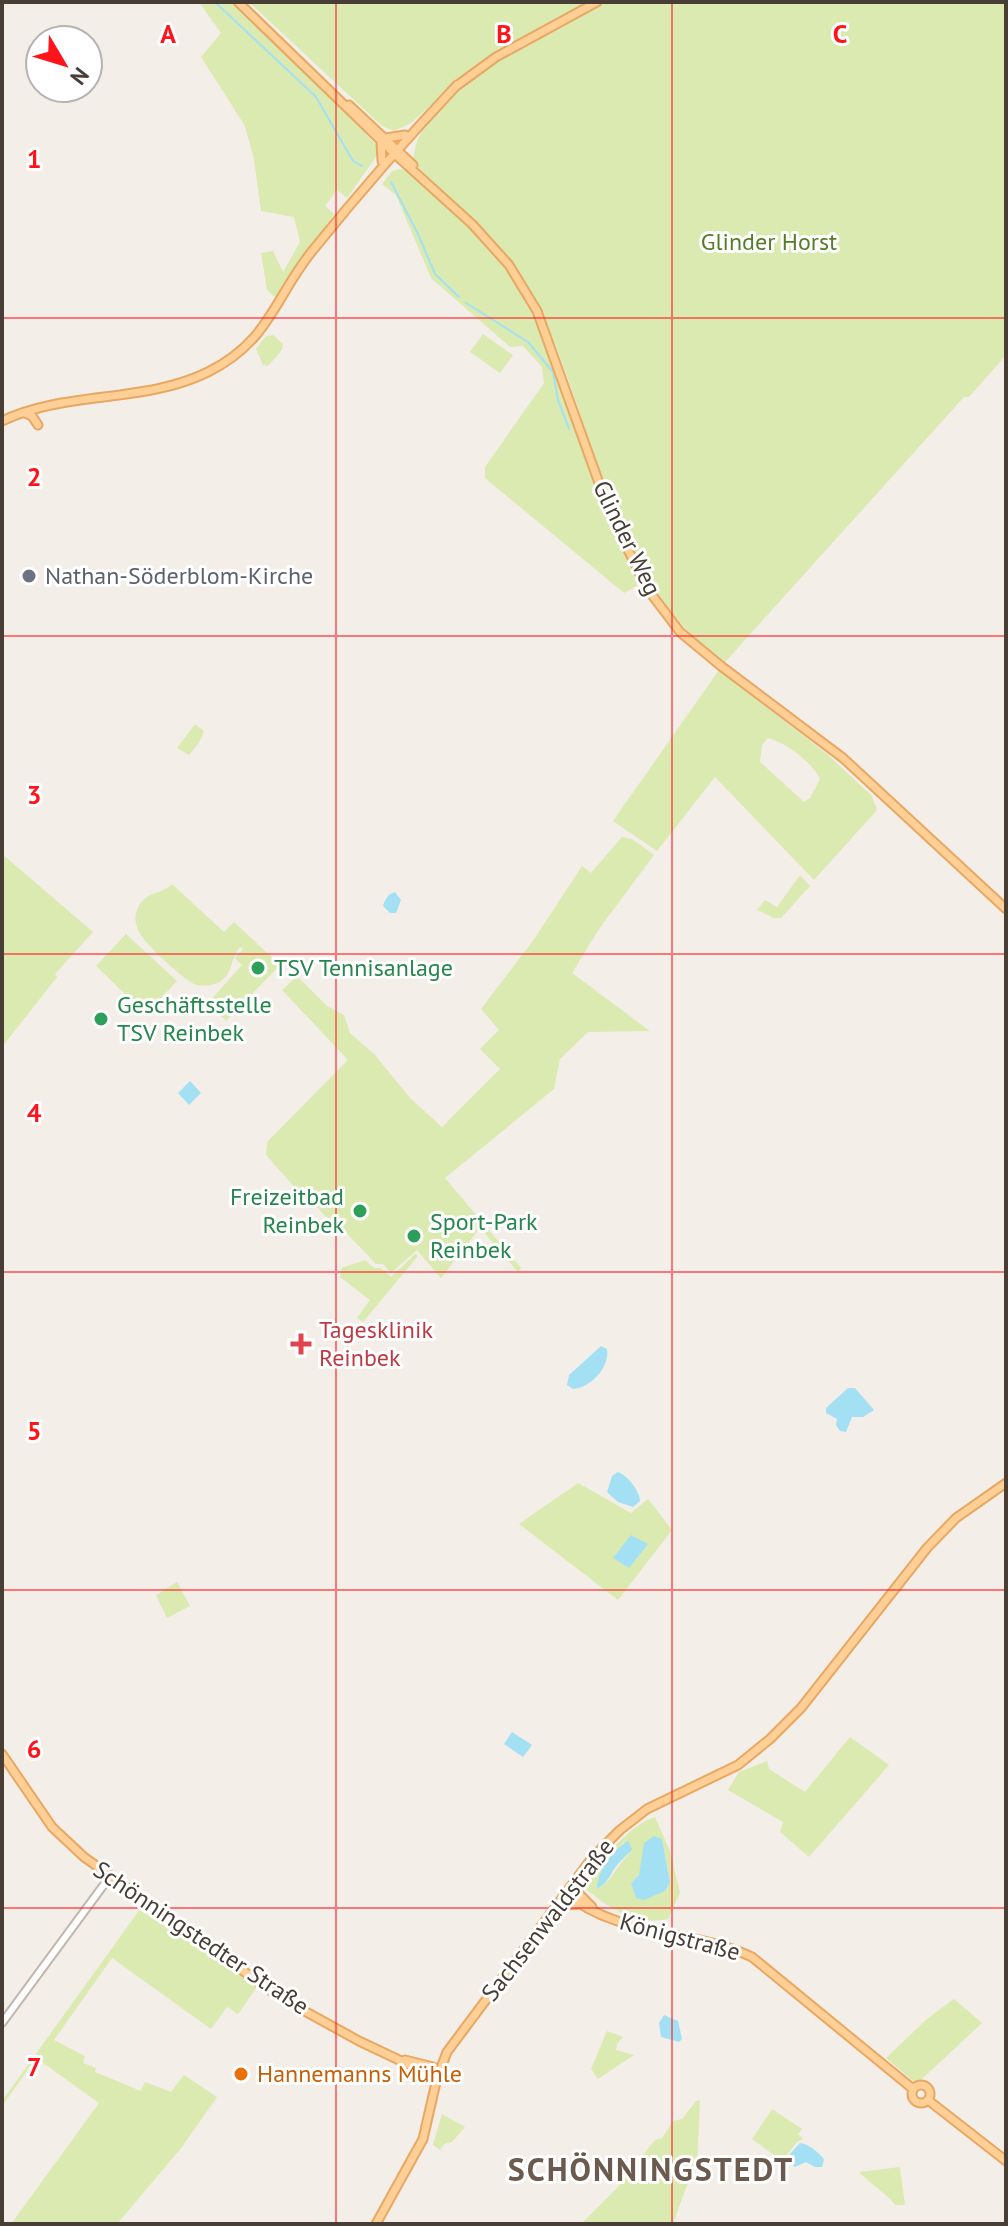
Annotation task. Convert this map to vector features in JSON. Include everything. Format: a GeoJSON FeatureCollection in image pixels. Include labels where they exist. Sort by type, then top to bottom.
{"type":"FeatureCollection","features":[{"type":"Feature","properties":{"kind":"main road","name":"Glinder Weg"},"geometry":{"type":"LineString","coordinates":[[238,2],[455,208],[509,265],[537,311],[608,508],[646,587],[680,632],[860,773],[1006,909]]}},
{"type":"Feature","properties":{"kind":"main road"},"geometry":{"type":"LineString","coordinates":[[346,209],[433,104],[496,57],[597,2]]}},
{"type":"Feature","properties":{"kind":"main road"},"geometry":{"type":"LineString","coordinates":[[382,161],[383,139],[406,137]]}},
{"type":"Feature","properties":{"kind":"main road"},"geometry":{"type":"LineString","coordinates":[[380,171],[393,165],[410,165],[406,137]]}},
{"type":"Feature","properties":{"kind":"main road"},"geometry":{"type":"LineString","coordinates":[[2,421],[50,404],[115,396],[193,378],[230,359],[267,324],[303,264],[382,161],[395,150]]}},
{"type":"Feature","properties":{"kind":"main road"},"geometry":{"type":"LineString","coordinates":[[23,413],[32,416],[38,425]]}},
{"type":"Feature","properties":{"kind":"main road","name":"Sachsenwaldstraße"},"geometry":{"type":"LineString","coordinates":[[376,2224],[423,2139],[430,2120],[437,2076],[447,2052],[592,1858],[635,1817],[680,1791],[738,1765],[770,1739],[801,1708],[927,1548],[956,1518],[1006,1483]]}},
{"type":"Feature","properties":{"kind":"main road","name":"Schönningstedter Straße"},"geometry":{"type":"LineString","coordinates":[[2,1754],[56,1832],[84,1857],[281,1998],[359,2041],[437,2076]]}},
{"type":"Feature","properties":{"kind":"main road"},"geometry":{"type":"LineString","coordinates":[[568,1890],[596,1912]]}},
{"type":"Feature","properties":{"kind":"main road","name":"Königstraße"},"geometry":{"type":"LineString","coordinates":[[568,1890],[581,1904],[611,1918],[752,1957],[913,2089]]}},
{"type":"Feature","properties":{"kind":"main road"},"geometry":{"type":"LineString","coordinates":[[553,1911],[567,1905],[581,1904]]}},
{"type":"Feature","properties":{"kind":"main road"},"geometry":{"type":"LineString","coordinates":[[425,2065],[435,2062],[447,2052]]}},
{"type":"Feature","properties":{"kind":"main road"},"geometry":{"type":"LineString","coordinates":[[393,2057],[435,2068],[437,2076]]}},
{"type":"Feature","properties":{"kind":"main road"},"geometry":{"type":"LineString","coordinates":[[917,2085],[926,2086],[930,2091],[928,2100],[923,2103],[915,2101],[911,2094],[913,2089],[917,2085]]}},
{"type":"Feature","properties":{"kind":"main road"},"geometry":{"type":"LineString","coordinates":[[928,2100],[1006,2161]]}},
{"type":"Feature","properties":{"kind":"street"},"geometry":{"type":"LineString","coordinates":[[2,2023],[111,1875]]}},
{"type":"Feature","properties":{"kind":"green space"},"geometry":{"type":"Polygon","coordinates":[[[202,2],[232,2],[336,101],[381,150],[347,198],[337,190],[325,206],[334,214],[277,299],[267,290],[261,253],[273,251],[283,272],[300,242],[294,217],[261,211],[254,159],[245,126],[201,57],[221,33],[201,5],[202,2]]]}},
{"type":"Feature","properties":{"kind":"green space"},"geometry":{"type":"Polygon","coordinates":[[[249,2],[590,2],[470,70],[411,123],[394,131],[382,126],[249,2]]]}},
{"type":"Feature","properties":{"kind":"green space","name":"Glinder Horst"},"geometry":{"type":"Polygon","coordinates":[[[604,2],[1006,2],[1006,355],[969,397],[964,397],[725,662],[683,626],[634,553],[616,514],[558,351],[541,311],[516,269],[485,232],[414,164],[418,139],[434,114],[458,90],[521,47],[604,2]]]}},
{"type":"Feature","properties":{"kind":"green space"},"geometry":{"type":"Polygon","coordinates":[[[410,170],[469,226],[506,267],[533,313],[605,510],[638,585],[624,593],[485,478],[485,467],[544,383],[542,367],[523,346],[510,347],[431,278],[396,195],[382,184],[392,171],[410,170]]]}},
{"type":"Feature","properties":{"kind":"green space"},"geometry":{"type":"Polygon","coordinates":[[[483,334],[513,355],[500,373],[470,352],[483,334]]]}},
{"type":"Feature","properties":{"kind":"green space"},"geometry":{"type":"Polygon","coordinates":[[[273,335],[283,344],[282,350],[268,366],[263,365],[256,349],[266,336],[273,335]]]}},
{"type":"Feature","properties":{"kind":"green space"},"geometry":{"type":"Polygon","coordinates":[[[719,670],[828,755],[872,796],[877,810],[814,880],[715,777],[657,851],[613,821],[719,670]],[[768,738],[762,745],[760,762],[804,802],[810,798],[820,779],[805,760],[768,738]]]}},
{"type":"Feature","properties":{"kind":"green space"},"geometry":{"type":"Polygon","coordinates":[[[195,724],[204,731],[189,755],[177,748],[195,724]]]}},
{"type":"Feature","properties":{"kind":"green space"},"geometry":{"type":"Polygon","coordinates":[[[622,837],[632,839],[654,855],[599,929],[572,973],[650,1031],[588,1032],[560,1059],[554,1089],[445,1178],[521,1268],[518,1272],[480,1228],[441,1278],[417,1250],[391,1273],[383,1264],[376,1264],[310,1199],[306,1200],[266,1155],[267,1142],[348,1060],[282,990],[297,976],[327,1006],[344,1015],[350,1033],[375,1055],[410,1098],[442,1127],[500,1069],[480,1049],[499,1030],[481,1009],[535,938],[582,866],[591,873],[622,837]]]}},
{"type":"Feature","properties":{"kind":"green space"},"geometry":{"type":"Polygon","coordinates":[[[2,854],[93,932],[55,974],[57,977],[2,1047],[2,854]]]}},
{"type":"Feature","properties":{"kind":"green space"},"geometry":{"type":"Polygon","coordinates":[[[800,875],[810,886],[781,918],[757,910],[765,900],[777,907],[800,875]]]}},
{"type":"Feature","properties":{"kind":"green space"},"geometry":{"type":"Polygon","coordinates":[[[172,884],[224,932],[234,922],[280,965],[226,1021],[208,1003],[242,965],[235,958],[243,949],[240,947],[237,951],[223,979],[215,984],[200,986],[188,981],[164,960],[138,929],[136,917],[141,903],[172,884]]]}},
{"type":"Feature","properties":{"kind":"green space"},"geometry":{"type":"Polygon","coordinates":[[[126,934],[177,981],[146,1014],[96,966],[126,934]]]}},
{"type":"Feature","properties":{"kind":"green space"},"geometry":{"type":"Polygon","coordinates":[[[415,1254],[418,1256],[363,1322],[357,1318],[370,1300],[340,1277],[341,1268],[365,1260],[391,1277],[415,1254]]]}},
{"type":"Feature","properties":{"kind":"green space"},"geometry":{"type":"Polygon","coordinates":[[[578,1483],[631,1513],[648,1499],[672,1530],[618,1600],[519,1524],[578,1483]]]}},
{"type":"Feature","properties":{"kind":"green space"},"geometry":{"type":"Polygon","coordinates":[[[177,1582],[190,1606],[167,1618],[156,1595],[177,1582]]]}},
{"type":"Feature","properties":{"kind":"green space"},"geometry":{"type":"Polygon","coordinates":[[[850,1737],[889,1765],[809,1857],[780,1832],[783,1822],[728,1790],[739,1772],[767,1761],[769,1769],[805,1792],[850,1737]]]}},
{"type":"Feature","properties":{"kind":"green space"},"geometry":{"type":"Polygon","coordinates":[[[655,1817],[670,1851],[680,1893],[668,1919],[644,1920],[622,1913],[584,1887],[615,1846],[645,1821],[655,1817]],[[662,1839],[631,1883],[665,1891],[670,1882],[662,1839]],[[624,1842],[601,1872],[597,1889],[606,1883],[629,1854],[624,1842]]]}},
{"type":"Feature","properties":{"kind":"green space"},"geometry":{"type":"Polygon","coordinates":[[[143,1905],[257,1987],[238,2014],[227,2007],[211,2029],[112,1958],[54,2040],[85,2056],[83,2063],[96,2068],[95,2072],[141,2091],[145,2082],[171,2092],[184,2075],[217,2097],[182,2147],[117,2224],[11,2224],[99,2103],[36,2058],[2,2106],[2,2101],[143,1905]]]}},
{"type":"Feature","properties":{"kind":"green space"},"geometry":{"type":"Polygon","coordinates":[[[954,1999],[982,2023],[922,2079],[913,2081],[886,2058],[928,2018],[954,1999]]]}},
{"type":"Feature","properties":{"kind":"green space"},"geometry":{"type":"Polygon","coordinates":[[[607,2031],[623,2037],[616,2050],[634,2055],[598,2079],[591,2069],[607,2031]]]}},
{"type":"Feature","properties":{"kind":"green space"},"geometry":{"type":"Polygon","coordinates":[[[700,2100],[697,2166],[673,2224],[581,2224],[618,2187],[655,2140],[662,2138],[673,2121],[682,2119],[700,2100]]]}},
{"type":"Feature","properties":{"kind":"green space"},"geometry":{"type":"Polygon","coordinates":[[[772,2109],[802,2129],[798,2134],[803,2139],[782,2161],[752,2139],[772,2109]]]}},
{"type":"Feature","properties":{"kind":"green space"},"geometry":{"type":"Polygon","coordinates":[[[442,2114],[465,2127],[440,2150],[433,2145],[442,2114]]]}},
{"type":"Feature","properties":{"kind":"green space"},"geometry":{"type":"Polygon","coordinates":[[[900,2167],[905,2205],[895,2205],[859,2172],[900,2167]]]}},
{"type":"Feature","properties":{"kind":"water"},"geometry":{"type":"Polygon","coordinates":[[[395,892],[401,900],[396,913],[390,913],[383,906],[387,897],[395,892]]]}},
{"type":"Feature","properties":{"kind":"water"},"geometry":{"type":"Polygon","coordinates":[[[190,1081],[201,1093],[189,1105],[178,1093],[190,1081]]]}},
{"type":"Feature","properties":{"kind":"water"},"geometry":{"type":"Polygon","coordinates":[[[601,1346],[607,1349],[607,1356],[598,1375],[580,1388],[573,1389],[567,1385],[569,1375],[601,1346]]]}},
{"type":"Feature","properties":{"kind":"water"},"geometry":{"type":"Polygon","coordinates":[[[848,1388],[855,1388],[874,1410],[863,1417],[852,1417],[846,1432],[840,1431],[836,1425],[837,1419],[826,1413],[826,1408],[848,1388]]]}},
{"type":"Feature","properties":{"kind":"water"},"geometry":{"type":"Polygon","coordinates":[[[618,1472],[629,1480],[638,1493],[640,1501],[633,1507],[618,1502],[607,1492],[612,1476],[618,1472]]]}},
{"type":"Feature","properties":{"kind":"water"},"geometry":{"type":"Polygon","coordinates":[[[631,1535],[648,1544],[629,1568],[613,1558],[631,1535]]]}},
{"type":"Feature","properties":{"kind":"water"},"geometry":{"type":"Polygon","coordinates":[[[512,1732],[532,1745],[523,1757],[504,1744],[512,1732]]]}},
{"type":"Feature","properties":{"kind":"water"},"geometry":{"type":"Polygon","coordinates":[[[654,1836],[662,1839],[670,1882],[665,1891],[644,1900],[636,1898],[631,1883],[639,1875],[644,1843],[654,1836]]]}},
{"type":"Feature","properties":{"kind":"water"},"geometry":{"type":"Polygon","coordinates":[[[628,1841],[632,1849],[597,1889],[607,1862],[628,1841]]]}},
{"type":"Feature","properties":{"kind":"water"},"geometry":{"type":"Polygon","coordinates":[[[664,2015],[678,2021],[682,2039],[679,2042],[661,2037],[659,2023],[664,2015]]]}},
{"type":"Feature","properties":{"kind":"water"},"geometry":{"type":"Polygon","coordinates":[[[800,2143],[822,2156],[822,2167],[806,2162],[795,2167],[789,2162],[790,2154],[800,2143]]]}},
{"type":"Feature","properties":{"kind":"waterway"},"geometry":{"type":"LineString","coordinates":[[215,2],[316,97],[353,161],[362,166]]}},
{"type":"Feature","properties":{"kind":"waterway"},"geometry":{"type":"LineString","coordinates":[[391,182],[435,274],[459,297]]}},
{"type":"Feature","properties":{"kind":"waterway"},"geometry":{"type":"LineString","coordinates":[[466,303],[528,342],[553,372],[558,400],[569,429]]}},
{"type":"Feature","properties":{"kind":"place","name":"Nathan-Söderblom-Kirche"},"geometry":{"type":"Point","coordinates":[29,576]}},
{"type":"Feature","properties":{"kind":"place","name":"TSV Tennisanlage"},"geometry":{"type":"Point","coordinates":[258,968]}},
{"type":"Feature","properties":{"kind":"place","name":"Geschäftsstelle TSV Reinbek"},"geometry":{"type":"Point","coordinates":[101,1019]}},
{"type":"Feature","properties":{"kind":"place","name":"Freizeitbad Reinbek"},"geometry":{"type":"Point","coordinates":[360,1211]}},
{"type":"Feature","properties":{"kind":"place","name":"Sport-Park Reinbek"},"geometry":{"type":"Point","coordinates":[414,1236]}},
{"type":"Feature","properties":{"kind":"place","name":"Tagesklinik Reinbek"},"geometry":{"type":"Point","coordinates":[301,1344]}},
{"type":"Feature","properties":{"kind":"place","name":"Hannemanns Mühle"},"geometry":{"type":"Point","coordinates":[241,2074]}},
{"type":"Feature","properties":{"kind":"district","name":"SCHÖNNINGSTEDT"},"geometry":{"type":"Point","coordinates":[651,2170]}}]}
